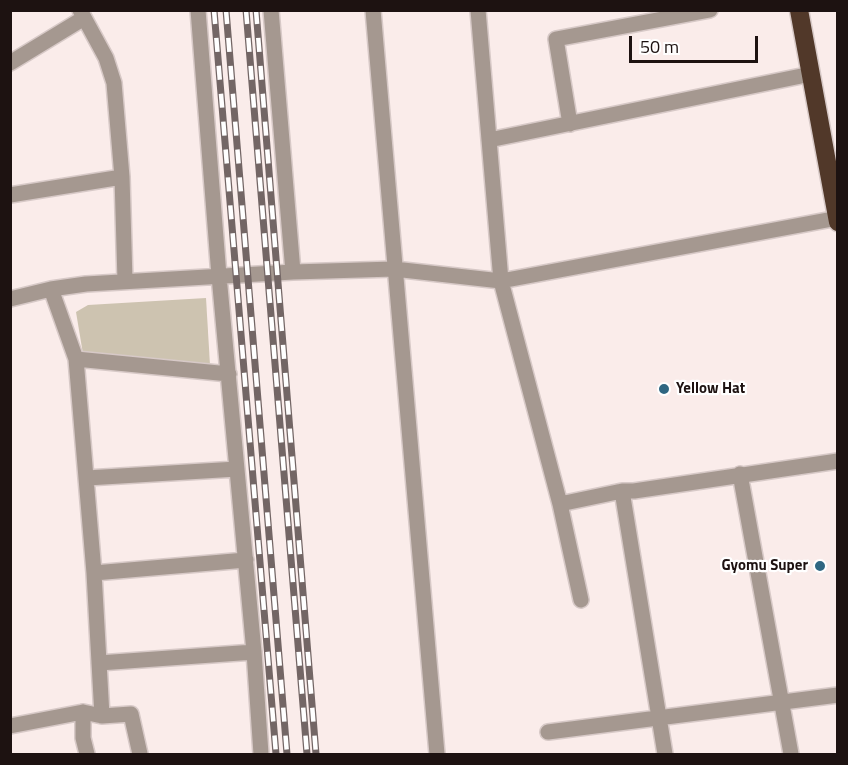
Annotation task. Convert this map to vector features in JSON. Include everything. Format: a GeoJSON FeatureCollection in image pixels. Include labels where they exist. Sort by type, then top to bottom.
{"type":"FeatureCollection","features":[{"type":"Feature","properties":{"kind":"highway"},"geometry":{"type":"LineString","coordinates":[[799,10],[837,219]]}},
{"type":"Feature","properties":{"kind":"street"},"geometry":{"type":"LineString","coordinates":[[198,10],[261,754]]}},
{"type":"Feature","properties":{"kind":"street"},"geometry":{"type":"LineString","coordinates":[[272,10],[293,272]]}},
{"type":"Feature","properties":{"kind":"street"},"geometry":{"type":"LineString","coordinates":[[374,10],[394,269],[437,754]]}},
{"type":"Feature","properties":{"kind":"street"},"geometry":{"type":"LineString","coordinates":[[478,10],[501,280],[560,504],[581,600]]}},
{"type":"Feature","properties":{"kind":"street"},"geometry":{"type":"LineString","coordinates":[[570,124],[556,39],[710,10]]}},
{"type":"Feature","properties":{"kind":"street"},"geometry":{"type":"LineString","coordinates":[[10,63],[82,14],[106,58],[114,83],[122,177],[125,282]]}},
{"type":"Feature","properties":{"kind":"street"},"geometry":{"type":"LineString","coordinates":[[489,140],[811,74]]}},
{"type":"Feature","properties":{"kind":"street"},"geometry":{"type":"LineString","coordinates":[[10,195],[122,177]]}},
{"type":"Feature","properties":{"kind":"street"},"geometry":{"type":"LineString","coordinates":[[10,298],[51,289],[125,282],[293,272],[394,269],[501,280],[837,219]]}},
{"type":"Feature","properties":{"kind":"street"},"geometry":{"type":"LineString","coordinates":[[51,289],[76,359],[94,573],[102,716]]}},
{"type":"Feature","properties":{"kind":"street"},"geometry":{"type":"LineString","coordinates":[[76,359],[229,374]]}},
{"type":"Feature","properties":{"kind":"street"},"geometry":{"type":"LineString","coordinates":[[560,504],[621,491],[837,461]]}},
{"type":"Feature","properties":{"kind":"street"},"geometry":{"type":"LineString","coordinates":[[87,478],[237,469]]}},
{"type":"Feature","properties":{"kind":"street"},"geometry":{"type":"LineString","coordinates":[[740,474],[791,754]]}},
{"type":"Feature","properties":{"kind":"street"},"geometry":{"type":"LineString","coordinates":[[621,491],[665,754]]}},
{"type":"Feature","properties":{"kind":"street"},"geometry":{"type":"LineString","coordinates":[[94,573],[246,560]]}},
{"type":"Feature","properties":{"kind":"street"},"geometry":{"type":"LineString","coordinates":[[99,663],[254,652]]}},
{"type":"Feature","properties":{"kind":"street"},"geometry":{"type":"LineString","coordinates":[[548,732],[837,695]]}},
{"type":"Feature","properties":{"kind":"street"},"geometry":{"type":"LineString","coordinates":[[83,712],[82,738],[87,754]]}},
{"type":"Feature","properties":{"kind":"street"},"geometry":{"type":"LineString","coordinates":[[10,726],[83,712],[102,716],[131,714],[140,754]]}},
{"type":"Feature","properties":{"kind":"shaded area"},"geometry":{"type":"Polygon","coordinates":[[[206,298],[210,365],[83,354],[76,312],[88,305],[206,298]]]}},
{"type":"Feature","properties":{"kind":"railway"},"geometry":{"type":"LineString","coordinates":[[214,10],[276,754]]}},
{"type":"Feature","properties":{"kind":"railway"},"geometry":{"type":"LineString","coordinates":[[226,10],[287,754]]}},
{"type":"Feature","properties":{"kind":"railway"},"geometry":{"type":"LineString","coordinates":[[246,10],[307,754]]}},
{"type":"Feature","properties":{"kind":"railway"},"geometry":{"type":"LineString","coordinates":[[256,10],[316,754]]}},
{"type":"Feature","properties":{"kind":"place","name":"Yellow Hat"},"geometry":{"type":"Point","coordinates":[664,389]}},
{"type":"Feature","properties":{"kind":"place","name":"Gyomu Super"},"geometry":{"type":"Point","coordinates":[820,566]}}]}
